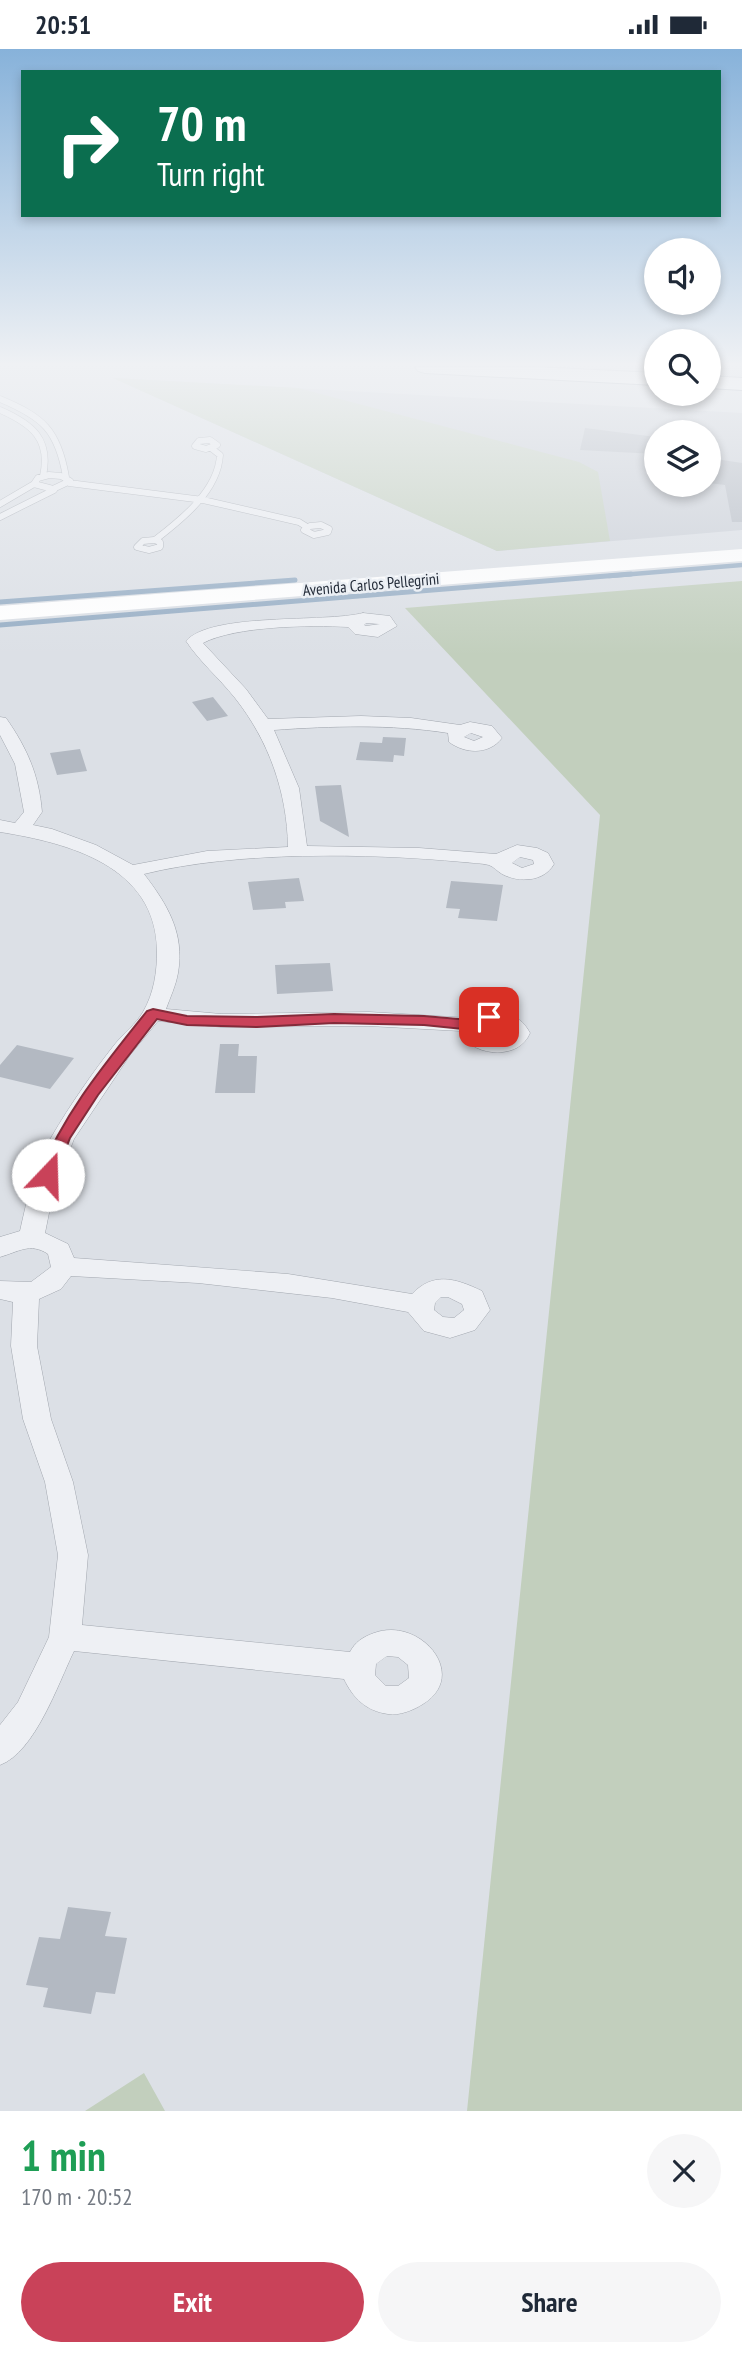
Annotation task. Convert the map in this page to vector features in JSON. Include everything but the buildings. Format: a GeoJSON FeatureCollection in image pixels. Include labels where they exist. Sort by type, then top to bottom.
{"type":"FeatureCollection","features":[{"type":"Feature","properties":{"kind":"main road","name":"Avenida Carlos Pellegrini"},"geometry":{"type":"LineString","coordinates":[[0,613],[742,555]]}},
{"type":"Feature","properties":{"kind":"street"},"geometry":{"type":"LineString","coordinates":[[299,852],[299,821],[292,787],[263,725],[242,695],[194,641],[199,636],[225,630],[356,622]]}},
{"type":"Feature","properties":{"kind":"street"},"geometry":{"type":"LineString","coordinates":[[0,722],[17,745],[31,778],[33,812],[10,828]]}},
{"type":"Feature","properties":{"kind":"street"},"geometry":{"type":"LineString","coordinates":[[263,725],[377,722],[428,724],[459,730]]}},
{"type":"Feature","properties":{"kind":"street"},"geometry":{"type":"LineString","coordinates":[[10,828],[45,833],[89,849],[131,871],[157,904],[167,933],[168,973],[153,1014],[122,1050],[62,1138],[41,1193],[31,1239]]}},
{"type":"Feature","properties":{"kind":"street"},"geometry":{"type":"LineString","coordinates":[[131,871],[160,863],[196,858],[299,852],[425,853],[502,861]]}},
{"type":"Feature","properties":{"kind":"street"},"geometry":{"type":"LineString","coordinates":[[153,1014],[187,1021],[424,1020],[473,1025]]}},
{"type":"Feature","properties":{"kind":"street"},"geometry":{"type":"LineString","coordinates":[[0,1248],[19,1240],[31,1239],[52,1244],[64,1258],[64,1267],[50,1284],[13,1291],[37,1419],[59,1482],[73,1555],[65,1637],[29,1712],[0,1750]]}},
{"type":"Feature","properties":{"kind":"street"},"geometry":{"type":"LineString","coordinates":[[64,1267],[194,1272],[381,1296],[420,1305]]}},
{"type":"Feature","properties":{"kind":"street"},"geometry":{"type":"LineString","coordinates":[[65,1637],[358,1667]]}},
{"type":"Feature","properties":{"kind":"lane"},"geometry":{"type":"LineString","coordinates":[[43,476],[45,463]]}},
{"type":"Feature","properties":{"kind":"lane"},"geometry":{"type":"LineString","coordinates":[[65,463],[67,480]]}},
{"type":"Feature","properties":{"kind":"lane"},"geometry":{"type":"LineString","coordinates":[[155,540],[174,526],[208,490],[219,463]]}},
{"type":"Feature","properties":{"kind":"lane"},"geometry":{"type":"LineString","coordinates":[[0,504],[43,476],[200,499],[274,515],[307,527]]}},
{"type":"Feature","properties":{"kind":"lane"},"geometry":{"type":"LineString","coordinates":[[0,517],[57,488],[67,480]]}},
{"type":"Feature","properties":{"kind":"lane"},"geometry":{"type":"LineString","coordinates":[[34,484],[45,489],[57,488]]}},
{"type":"Feature","properties":{"kind":"shaded area"},"geometry":{"type":"Polygon","coordinates":[[[302,463],[644,463],[644,497],[721,497],[721,463],[742,463],[742,530],[497,551],[302,463]]]}},
{"type":"Feature","properties":{"kind":"green space"},"geometry":{"type":"Polygon","coordinates":[[[302,463],[581,463],[598,472],[610,541],[497,551],[302,463]]]}},
{"type":"Feature","properties":{"kind":"green space"},"geometry":{"type":"Polygon","coordinates":[[[742,581],[742,2111],[467,2111],[600,815],[405,608],[742,581]]]}},
{"type":"Feature","properties":{"kind":"green space"},"geometry":{"type":"Polygon","coordinates":[[[144,2073],[165,2111],[85,2111],[144,2073]]]}},
{"type":"Feature","properties":{"kind":"waterway"},"geometry":{"type":"LineString","coordinates":[[609,576],[742,565]]}},
{"type":"Feature","properties":{"kind":"waterway"},"geometry":{"type":"LineString","coordinates":[[0,625],[631,574]]}},
{"type":"Feature","properties":{"kind":"waterway"},"geometry":{"type":"LineString","coordinates":[[0,602],[295,580]]}},
{"type":"Feature","properties":{"kind":"route"},"geometry":{"type":"LineString","coordinates":[[48,1175],[62,1138],[122,1050],[153,1014],[187,1021],[424,1020],[473,1025],[489,1017]]}}]}
